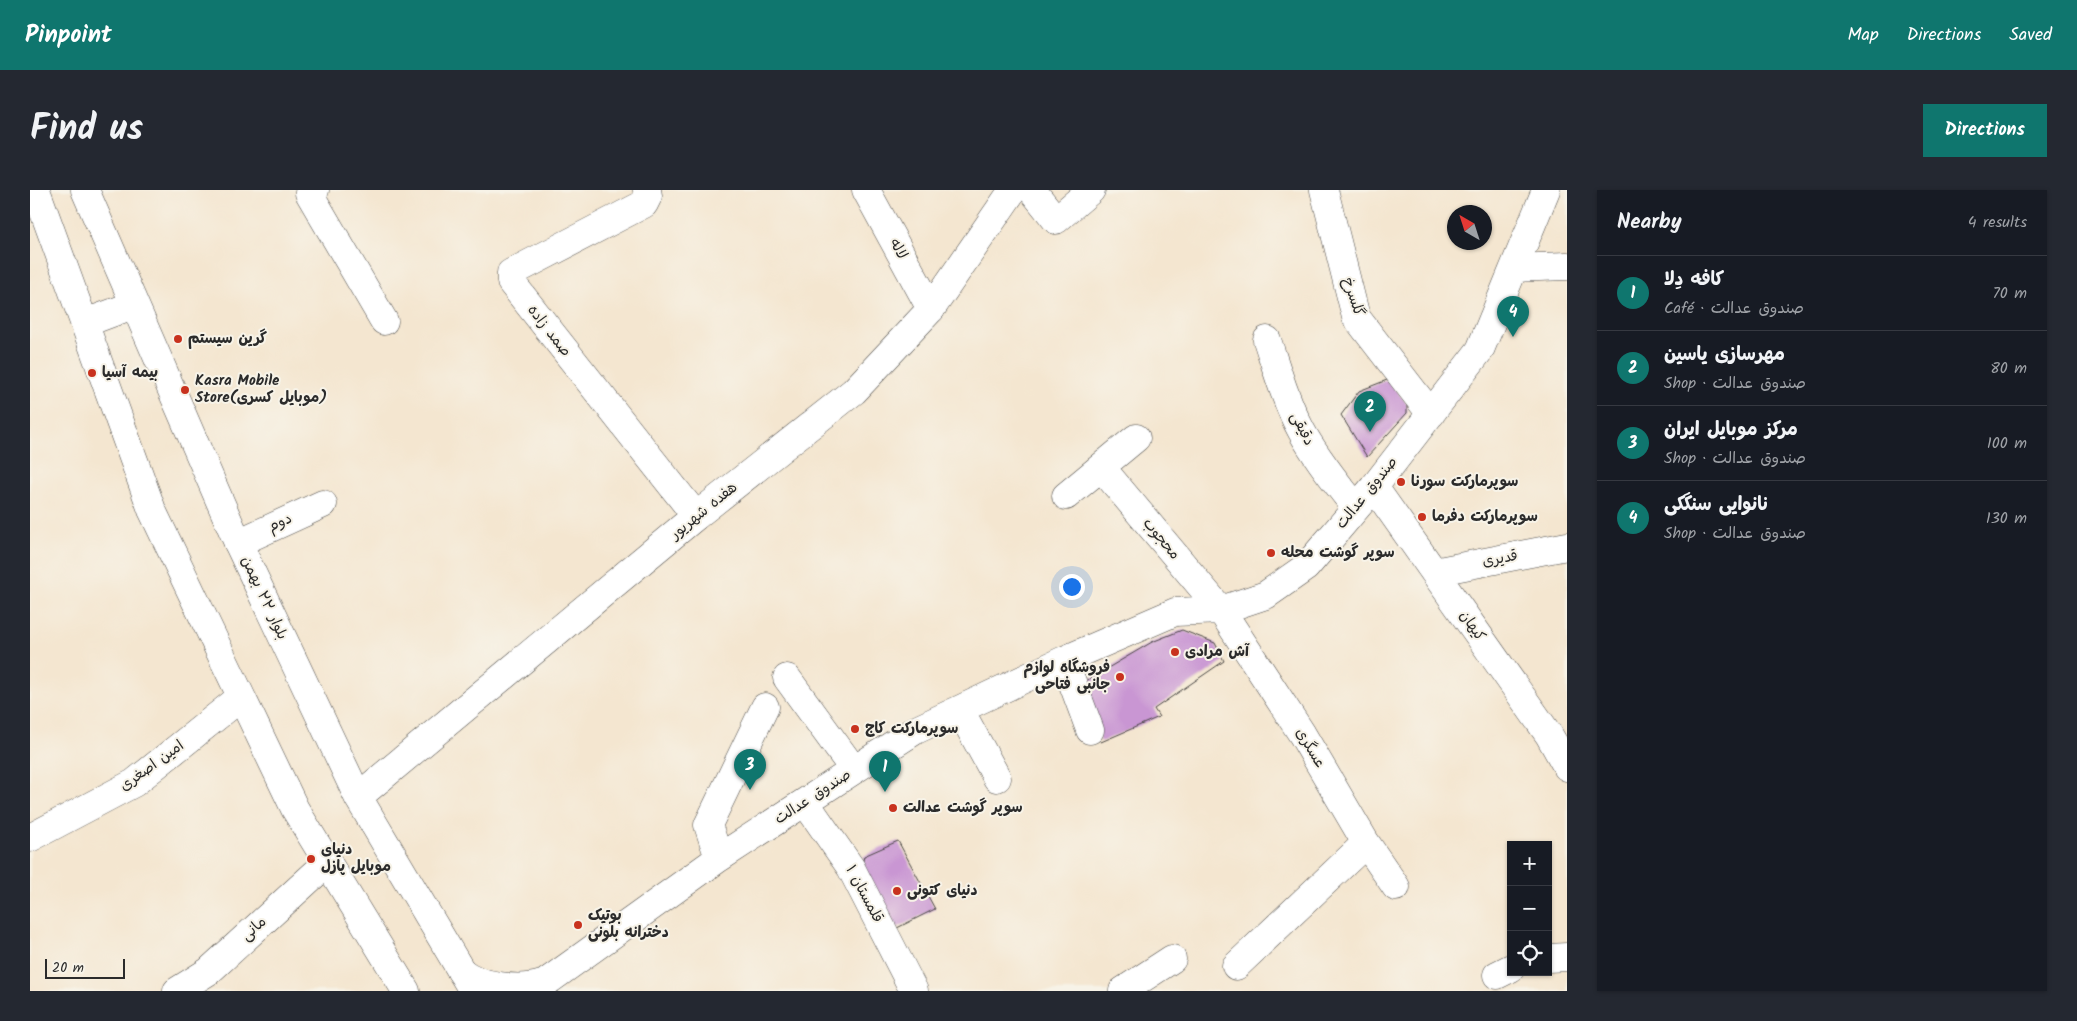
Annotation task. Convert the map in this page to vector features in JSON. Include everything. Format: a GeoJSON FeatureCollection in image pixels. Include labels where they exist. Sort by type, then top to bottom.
{"type":"FeatureCollection","features":[{"type":"Feature","properties":{"kind":"street"},"geometry":{"type":"LineString","coordinates":[[36,190],[152,510],[295,809],[406,991]]}},
{"type":"Feature","properties":{"kind":"street","name":"بلوار ۲۲ بهمن"},"geometry":{"type":"LineString","coordinates":[[84,190],[238,543],[358,797],[467,981]]}},
{"type":"Feature","properties":{"kind":"street"},"geometry":{"type":"LineString","coordinates":[[315,190],[310,193],[384,321]]}},
{"type":"Feature","properties":{"kind":"street","name":"صمد زاده"},"geometry":{"type":"LineString","coordinates":[[647,190],[648,196],[644,204],[511,272],[511,282],[696,516]]}},
{"type":"Feature","properties":{"kind":"street","name":"لاله"},"geometry":{"type":"LineString","coordinates":[[866,190],[931,309]]}},
{"type":"Feature","properties":{"kind":"street","name":"هفده شهریور"},"geometry":{"type":"LineString","coordinates":[[358,797],[696,516],[854,391],[931,309],[1013,190]]}},
{"type":"Feature","properties":{"kind":"street"},"geometry":{"type":"LineString","coordinates":[[1032,190],[1056,220],[1092,190]]}},
{"type":"Feature","properties":{"kind":"street","name":"گلسرخ"},"geometry":{"type":"LineString","coordinates":[[1324,190],[1356,317],[1431,414]]}},
{"type":"Feature","properties":{"kind":"street","name":"صندوق عدالت"},"geometry":{"type":"LineString","coordinates":[[538,988],[719,858],[914,731],[1064,660],[1175,612],[1221,610],[1266,595],[1306,567],[1374,487],[1480,350],[1546,190]]}},
{"type":"Feature","properties":{"kind":"street"},"geometry":{"type":"LineString","coordinates":[[1514,268],[1567,266]]}},
{"type":"Feature","properties":{"kind":"street"},"geometry":{"type":"LineString","coordinates":[[85,323],[133,305]]}},
{"type":"Feature","properties":{"kind":"street","name":"دقیقی"},"geometry":{"type":"LineString","coordinates":[[1267,340],[1300,429],[1315,454],[1356,508]]}},
{"type":"Feature","properties":{"kind":"street"},"geometry":{"type":"LineString","coordinates":[[1066,496],[1136,438]]}},
{"type":"Feature","properties":{"kind":"street","name":"محجوب"},"geometry":{"type":"LineString","coordinates":[[1101,467],[1221,610]]}},
{"type":"Feature","properties":{"kind":"street","name":"کیهان"},"geometry":{"type":"LineString","coordinates":[[1374,487],[1549,735],[1567,767]]}},
{"type":"Feature","properties":{"kind":"street","name":"دوم"},"geometry":{"type":"LineString","coordinates":[[238,543],[322,504]]}},
{"type":"Feature","properties":{"kind":"street","name":"قدیری"},"geometry":{"type":"LineString","coordinates":[[1434,572],[1567,546]]}},
{"type":"Feature","properties":{"kind":"street","name":"عسگری"},"geometry":{"type":"LineString","coordinates":[[1221,610],[1302,734],[1366,843],[1396,887]]}},
{"type":"Feature","properties":{"kind":"street"},"geometry":{"type":"LineString","coordinates":[[1064,660],[1090,730]]}},
{"type":"Feature","properties":{"kind":"street"},"geometry":{"type":"LineString","coordinates":[[787,678],[854,770]]}},
{"type":"Feature","properties":{"kind":"street","name":"امین اصغری"},"geometry":{"type":"LineString","coordinates":[[30,838],[134,783],[241,697]]}},
{"type":"Feature","properties":{"kind":"street"},"geometry":{"type":"LineString","coordinates":[[719,858],[708,825],[765,707]]}},
{"type":"Feature","properties":{"kind":"street"},"geometry":{"type":"LineString","coordinates":[[960,710],[998,778]]}},
{"type":"Feature","properties":{"kind":"street","name":"قلمستان ۱"},"geometry":{"type":"LineString","coordinates":[[805,802],[851,868],[914,991]]}},
{"type":"Feature","properties":{"kind":"street"},"geometry":{"type":"LineString","coordinates":[[1236,966],[1366,843]]}},
{"type":"Feature","properties":{"kind":"street","name":"مانی"},"geometry":{"type":"LineString","coordinates":[[176,991],[209,970],[328,862]]}},
{"type":"Feature","properties":{"kind":"street"},"geometry":{"type":"LineString","coordinates":[[1552,958],[1567,957]]}},
{"type":"Feature","properties":{"kind":"street"},"geometry":{"type":"LineString","coordinates":[[1123,991],[1172,959]]}},
{"type":"Feature","properties":{"kind":"street"},"geometry":{"type":"LineString","coordinates":[[467,981],[482,982],[500,988],[525,990],[538,988]]}},
{"type":"Feature","properties":{"kind":"building"},"geometry":{"type":"Polygon","coordinates":[[[1387,380],[1407,403],[1407,413],[1367,457],[1341,415],[1359,391],[1387,380]]]}},
{"type":"Feature","properties":{"kind":"building"},"geometry":{"type":"Polygon","coordinates":[[[1182,630],[1215,643],[1224,661],[1154,709],[1159,717],[1101,742],[1079,685],[1152,642],[1182,630]]]}},
{"type":"Feature","properties":{"kind":"building","name":"دنیای کتونی"},"geometry":{"type":"Polygon","coordinates":[[[898,841],[935,909],[889,932],[860,873],[864,856],[898,841]]]}},
{"type":"Feature","properties":{"kind":"place","name":"نانوایی سنگکی"},"geometry":{"type":"Point","coordinates":[1513,337]}},
{"type":"Feature","properties":{"kind":"place","name":"گرین سیستم"},"geometry":{"type":"Point","coordinates":[178,339]}},
{"type":"Feature","properties":{"kind":"place","name":"بیمه آسیا"},"geometry":{"type":"Point","coordinates":[92,373]}},
{"type":"Feature","properties":{"kind":"place","name":"Kasra Mobile Store(موبایل کسری)"},"geometry":{"type":"Point","coordinates":[185,390]}},
{"type":"Feature","properties":{"kind":"place","name":"مهرسازی یاسین"},"geometry":{"type":"Point","coordinates":[1370,432]}},
{"type":"Feature","properties":{"kind":"place","name":"سوپرمارکت سورنا"},"geometry":{"type":"Point","coordinates":[1401,482]}},
{"type":"Feature","properties":{"kind":"place","name":"سوپرمارکت دفرما"},"geometry":{"type":"Point","coordinates":[1422,517]}},
{"type":"Feature","properties":{"kind":"place","name":"سوپر گوشت محله"},"geometry":{"type":"Point","coordinates":[1271,553]}},
{"type":"Feature","properties":{"kind":"place","name":"آش مرادی"},"geometry":{"type":"Point","coordinates":[1175,652]}},
{"type":"Feature","properties":{"kind":"place","name":"فروشگاه لوازم جانبی فتاحی"},"geometry":{"type":"Point","coordinates":[1120,677]}},
{"type":"Feature","properties":{"kind":"place","name":"سوپرمارکت کاج"},"geometry":{"type":"Point","coordinates":[855,729]}},
{"type":"Feature","properties":{"kind":"place","name":"مرکز موبایل ایران"},"geometry":{"type":"Point","coordinates":[750,790]}},
{"type":"Feature","properties":{"kind":"place","name":"کافه دِلا"},"geometry":{"type":"Point","coordinates":[885,792]}},
{"type":"Feature","properties":{"kind":"place","name":"سوپر گوشت عدالت"},"geometry":{"type":"Point","coordinates":[893,808]}},
{"type":"Feature","properties":{"kind":"place","name":"دنیای موبایل پازل"},"geometry":{"type":"Point","coordinates":[311,859]}},
{"type":"Feature","properties":{"kind":"place","name":"دنیای کتونی"},"geometry":{"type":"Point","coordinates":[897,891]}},
{"type":"Feature","properties":{"kind":"place","name":"بوتیک دخترانه بلونی"},"geometry":{"type":"Point","coordinates":[578,925]}}]}
